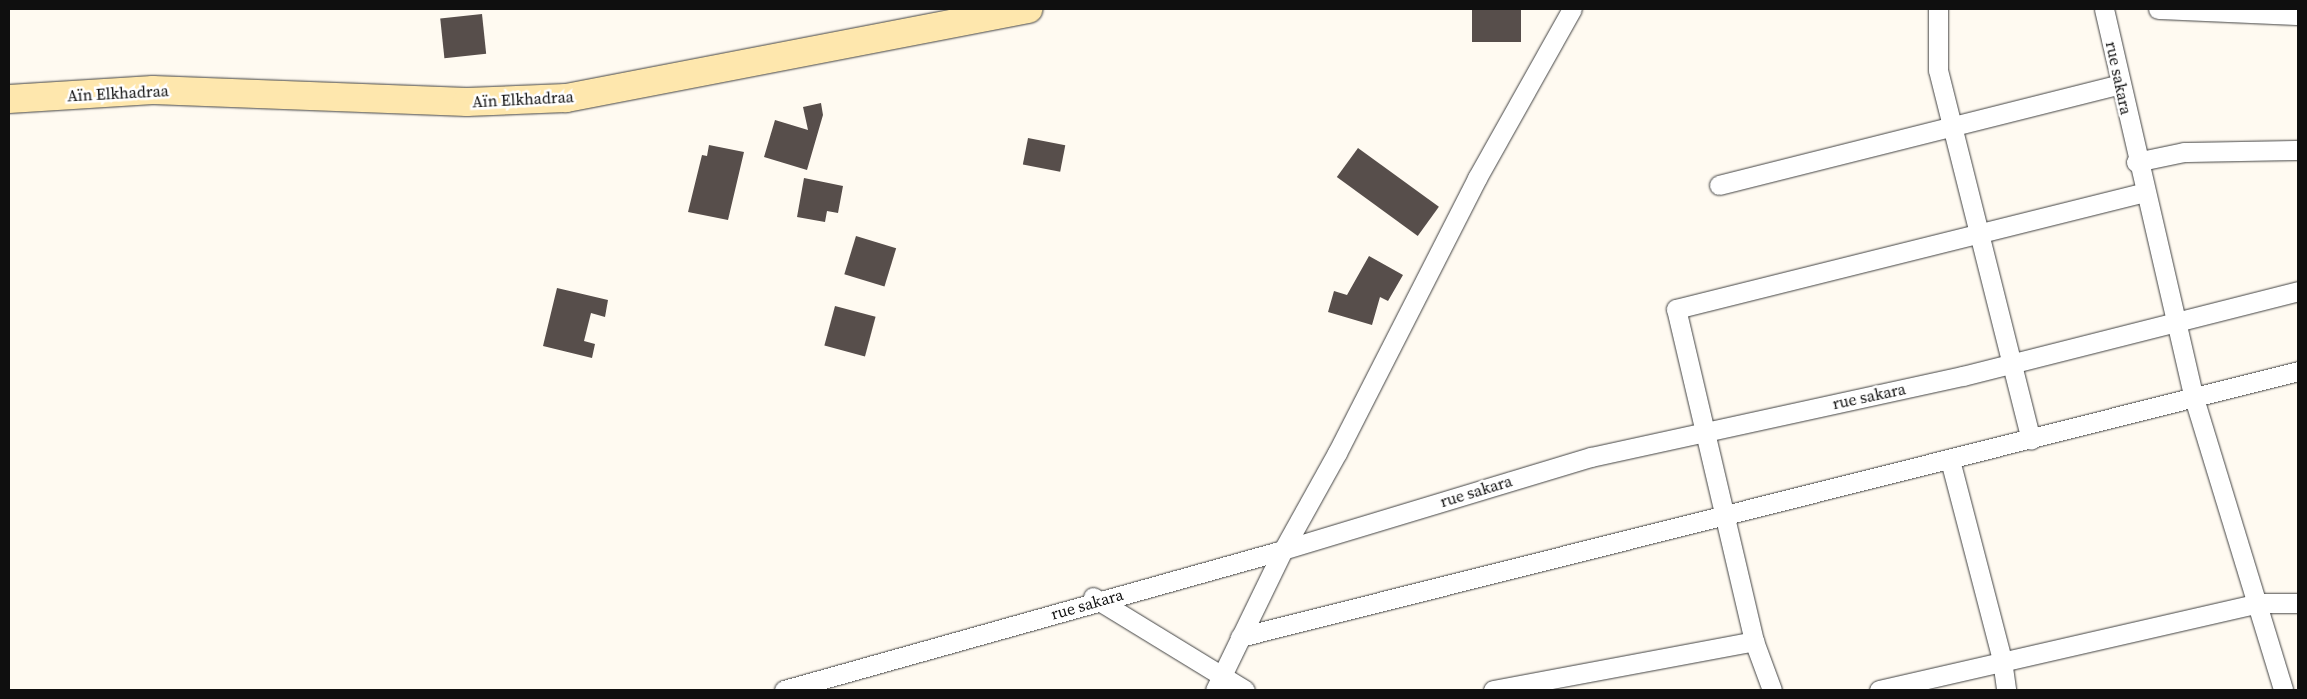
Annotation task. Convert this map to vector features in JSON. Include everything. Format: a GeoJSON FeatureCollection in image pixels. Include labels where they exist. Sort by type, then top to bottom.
{"type":"FeatureCollection","features":[{"type":"Feature","properties":{"kind":"main road","name":"Aïn Elkhadraa"},"geometry":{"type":"LineString","coordinates":[[9,99],[153,90],[467,102],[566,98],[1028,9]]}},
{"type":"Feature","properties":{"kind":"street"},"geometry":{"type":"LineString","coordinates":[[1218,683],[1283,550],[1337,453],[1477,178],[1572,9]]}},
{"type":"Feature","properties":{"kind":"street"},"geometry":{"type":"LineString","coordinates":[[1938,9],[1938,70],[2031,439]]}},
{"type":"Feature","properties":{"kind":"street","name":"rue sakara"},"geometry":{"type":"LineString","coordinates":[[2104,9],[2136,162],[2175,322]]}},
{"type":"Feature","properties":{"kind":"street"},"geometry":{"type":"LineString","coordinates":[[2158,9],[2298,15]]}},
{"type":"Feature","properties":{"kind":"street"},"geometry":{"type":"LineString","coordinates":[[1719,185],[2120,84]]}},
{"type":"Feature","properties":{"kind":"street"},"geometry":{"type":"LineString","coordinates":[[2136,162],[2184,152],[2298,150]]}},
{"type":"Feature","properties":{"kind":"street"},"geometry":{"type":"LineString","coordinates":[[1772,690],[1754,641],[1676,309],[2144,192]]}},
{"type":"Feature","properties":{"kind":"street","name":"rue sakara"},"geometry":{"type":"LineString","coordinates":[[784,690],[1093,597],[1283,550],[1591,457],[2012,363],[2298,291]]}},
{"type":"Feature","properties":{"kind":"street"},"geometry":{"type":"LineString","coordinates":[[2175,322],[2194,398],[2258,603],[2282,690]]}},
{"type":"Feature","properties":{"kind":"street"},"geometry":{"type":"LineString","coordinates":[[1240,637],[1725,518],[2298,371]]}},
{"type":"Feature","properties":{"kind":"street"},"geometry":{"type":"LineString","coordinates":[[1950,460],[2002,660],[2006,690]]}},
{"type":"Feature","properties":{"kind":"street"},"geometry":{"type":"LineString","coordinates":[[1093,597],[1218,683],[1245,690]]}},
{"type":"Feature","properties":{"kind":"street"},"geometry":{"type":"LineString","coordinates":[[1879,690],[2002,660],[2258,603],[2298,603]]}},
{"type":"Feature","properties":{"kind":"street"},"geometry":{"type":"LineString","coordinates":[[1493,690],[1754,641]]}},
{"type":"Feature","properties":{"kind":"building"},"geometry":{"type":"Polygon","coordinates":[[[1472,9],[1521,9],[1521,42],[1472,42],[1472,9]]]}},
{"type":"Feature","properties":{"kind":"building"},"geometry":{"type":"Polygon","coordinates":[[[482,14],[486,54],[444,58],[440,18],[482,14]]]}},
{"type":"Feature","properties":{"kind":"building"},"geometry":{"type":"Polygon","coordinates":[[[821,103],[823,115],[807,170],[764,157],[775,120],[808,130],[803,107],[821,103]]]}},
{"type":"Feature","properties":{"kind":"building"},"geometry":{"type":"Polygon","coordinates":[[[1028,138],[1065,145],[1060,172],[1023,165],[1028,138]]]}},
{"type":"Feature","properties":{"kind":"building"},"geometry":{"type":"Polygon","coordinates":[[[709,145],[744,152],[728,220],[688,212],[702,155],[707,156],[709,145]]]}},
{"type":"Feature","properties":{"kind":"building"},"geometry":{"type":"Polygon","coordinates":[[[1358,148],[1439,207],[1418,236],[1337,177],[1358,148]]]}},
{"type":"Feature","properties":{"kind":"building"},"geometry":{"type":"Polygon","coordinates":[[[804,178],[843,186],[838,213],[827,211],[825,222],[797,217],[804,178]]]}},
{"type":"Feature","properties":{"kind":"building"},"geometry":{"type":"Polygon","coordinates":[[[856,236],[896,248],[884,287],[844,274],[856,236]]]}},
{"type":"Feature","properties":{"kind":"building"},"geometry":{"type":"Polygon","coordinates":[[[1369,256],[1403,275],[1388,301],[1380,297],[1372,325],[1328,312],[1334,291],[1347,295],[1369,256]]]}},
{"type":"Feature","properties":{"kind":"building"},"geometry":{"type":"Polygon","coordinates":[[[557,288],[608,300],[605,317],[591,313],[584,341],[595,344],[592,358],[543,346],[557,288]]]}},
{"type":"Feature","properties":{"kind":"building"},"geometry":{"type":"Polygon","coordinates":[[[835,306],[876,317],[865,356],[824,346],[835,306]]]}}]}
